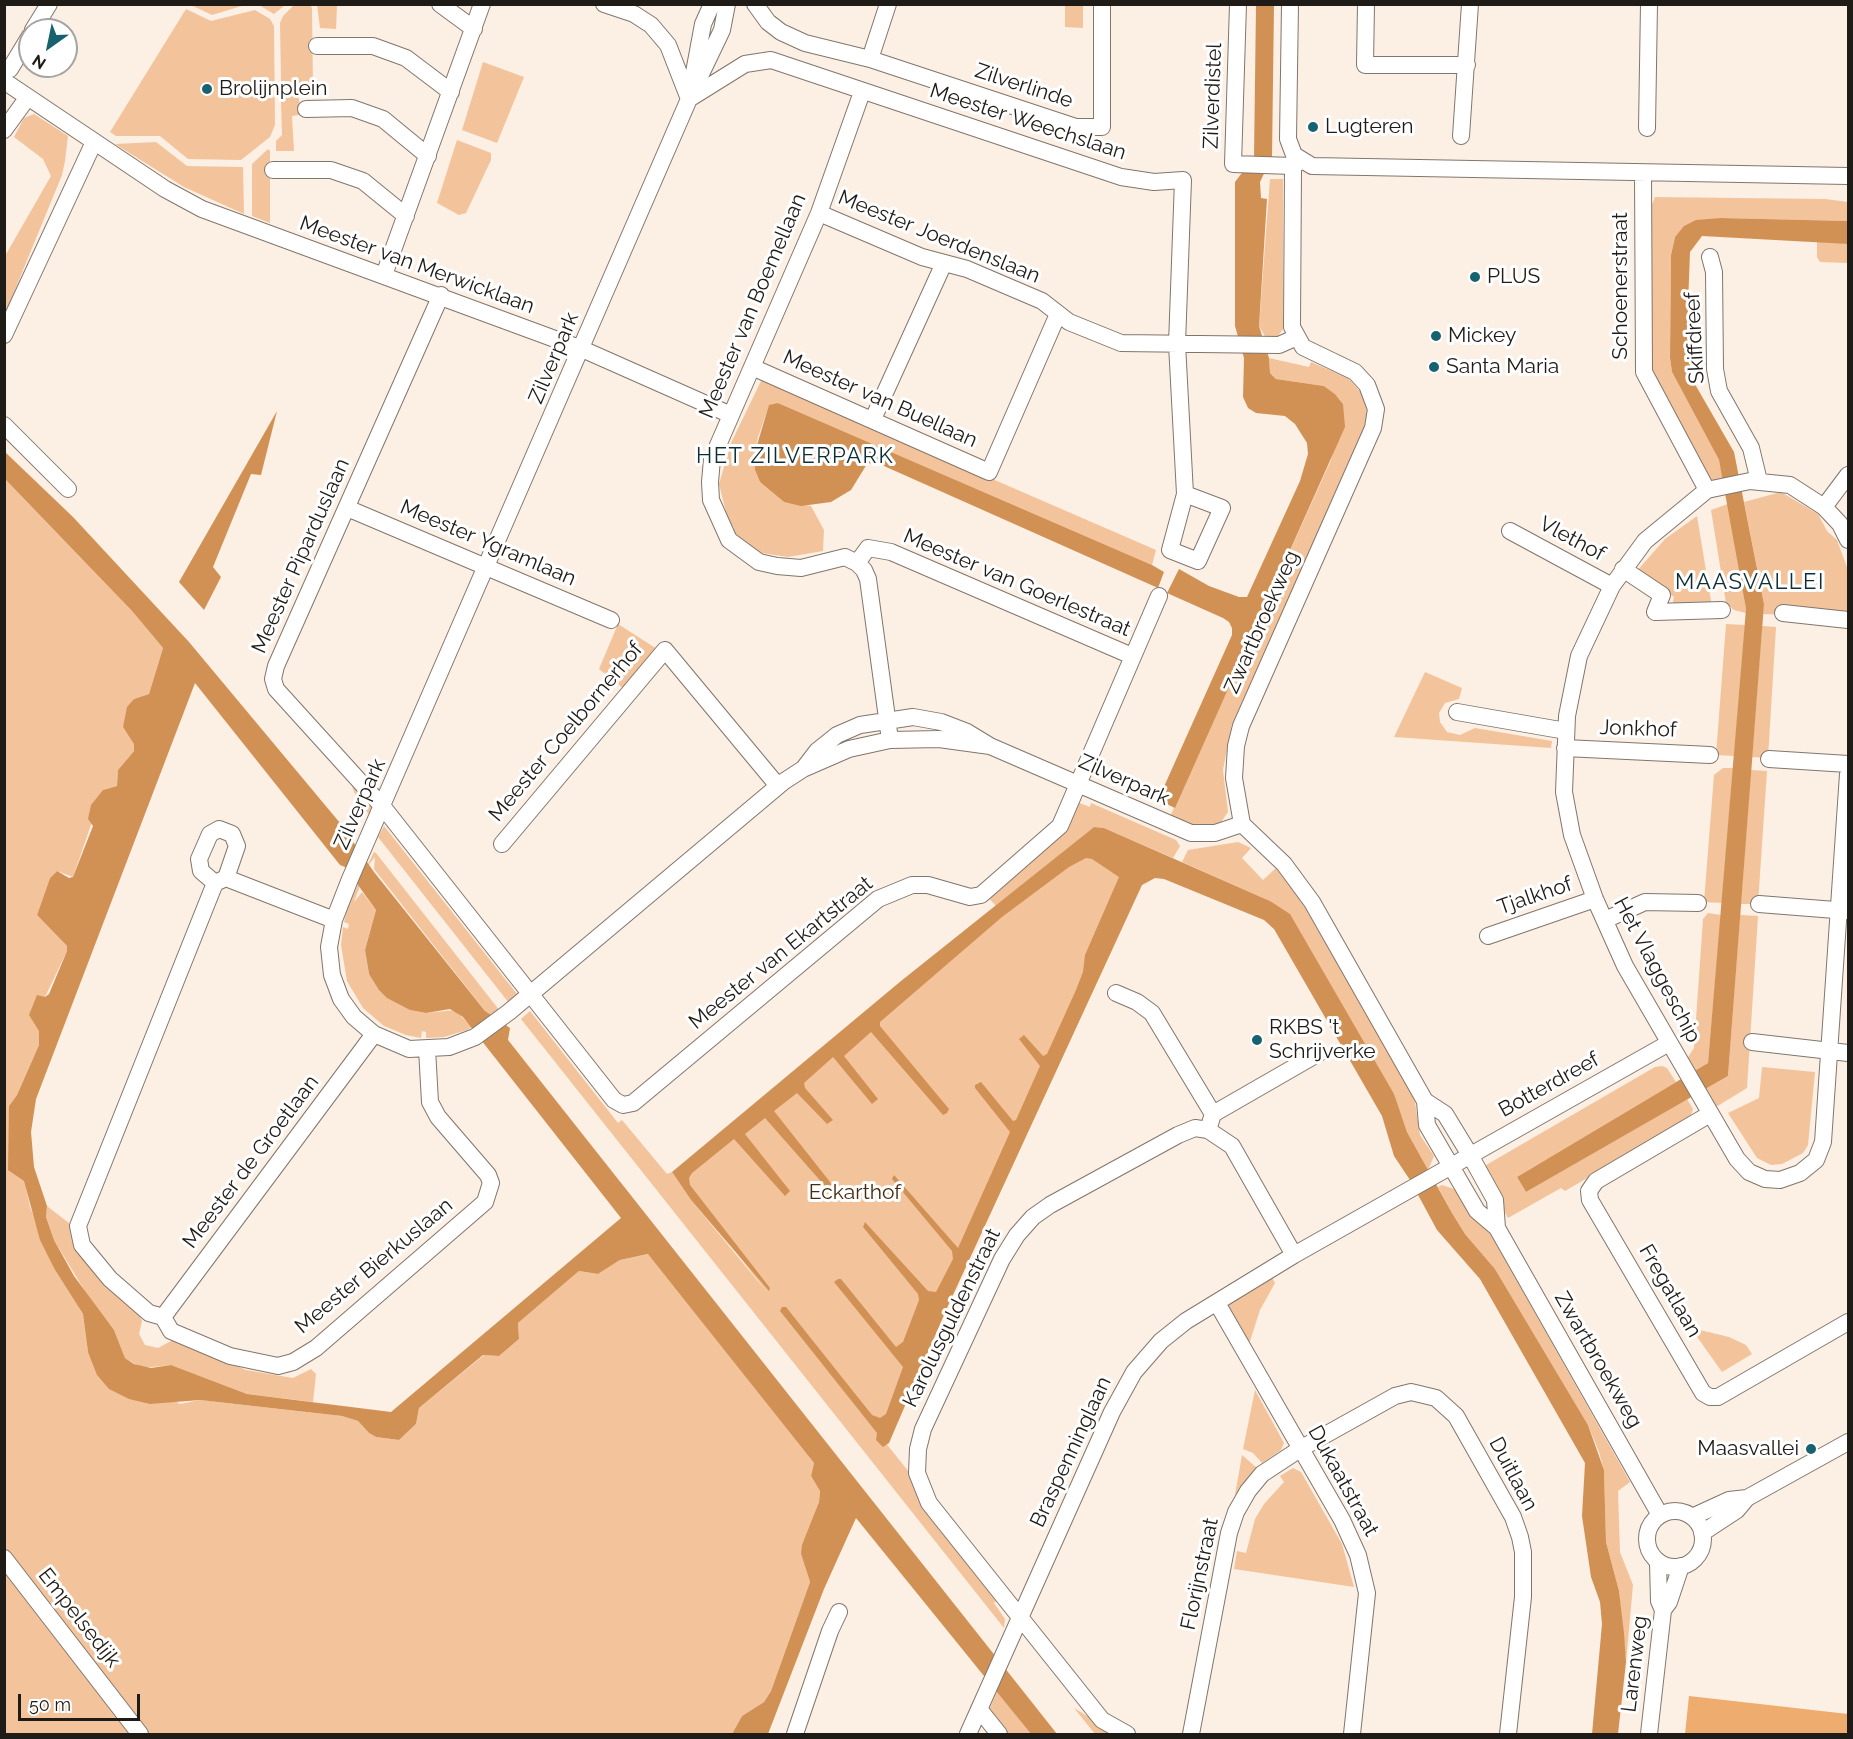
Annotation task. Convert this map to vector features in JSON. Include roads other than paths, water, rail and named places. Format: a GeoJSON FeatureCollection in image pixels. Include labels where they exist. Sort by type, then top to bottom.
{"type":"FeatureCollection","features":[{"type":"Feature","properties":{"kind":"street"},"geometry":{"type":"LineString","coordinates":[[40,18],[49,4]]}},
{"type":"Feature","properties":{"kind":"street"},"geometry":{"type":"LineString","coordinates":[[440,4],[474,29]]}},
{"type":"Feature","properties":{"kind":"street"},"geometry":{"type":"LineString","coordinates":[[384,275],[482,4]]}},
{"type":"Feature","properties":{"kind":"street"},"geometry":{"type":"LineString","coordinates":[[604,4],[634,14],[651,25],[668,45],[688,99],[745,64],[771,60],[862,92]]}},
{"type":"Feature","properties":{"kind":"street","name":"Zilverpark"},"geometry":{"type":"LineString","coordinates":[[688,99],[703,24],[712,4]]}},
{"type":"Feature","properties":{"kind":"street","name":"Zilverpark"},"geometry":{"type":"LineString","coordinates":[[726,4],[722,30],[688,99],[488,567],[350,879],[334,920],[329,947],[332,975],[341,999],[354,1017],[374,1034],[409,1049],[450,1047],[475,1037],[504,1016],[778,786],[803,768],[849,749],[890,741],[939,739],[990,746]]}},
{"type":"Feature","properties":{"kind":"street"},"geometry":{"type":"LineString","coordinates":[[755,4],[768,22],[781,32],[805,43],[870,59],[888,4]]}},
{"type":"Feature","properties":{"kind":"street","name":"Zilverlinde"},"geometry":{"type":"LineString","coordinates":[[870,59],[1076,127],[1102,128],[1102,4]]}},
{"type":"Feature","properties":{"kind":"street","name":"Zilverdistel"},"geometry":{"type":"LineString","coordinates":[[1238,4],[1233,164],[1295,164]]}},
{"type":"Feature","properties":{"kind":"street"},"geometry":{"type":"LineString","coordinates":[[1290,4],[1288,139],[1295,164]]}},
{"type":"Feature","properties":{"kind":"street"},"geometry":{"type":"LineString","coordinates":[[1297,337],[1292,327],[1291,315],[1295,164],[1298,140],[1299,4]]}},
{"type":"Feature","properties":{"kind":"street"},"geometry":{"type":"LineString","coordinates":[[1366,4],[1365,65],[1467,65]]}},
{"type":"Feature","properties":{"kind":"street"},"geometry":{"type":"LineString","coordinates":[[1461,136],[1470,4]]}},
{"type":"Feature","properties":{"kind":"street"},"geometry":{"type":"LineString","coordinates":[[1647,128],[1649,4]]}},
{"type":"Feature","properties":{"kind":"street"},"geometry":{"type":"LineString","coordinates":[[317,46],[373,46],[406,58],[451,92]]}},
{"type":"Feature","properties":{"kind":"street"},"geometry":{"type":"LineString","coordinates":[[7,75],[18,56]]}},
{"type":"Feature","properties":{"kind":"street","name":"Meester van Merwicklaan"},"geometry":{"type":"LineString","coordinates":[[7,75],[28,97],[165,189],[202,209],[441,295],[582,349],[731,415]]}},
{"type":"Feature","properties":{"kind":"street","name":"Meester Weechslaan"},"geometry":{"type":"LineString","coordinates":[[862,92],[1121,177],[1154,182],[1183,180],[1177,344]]}},
{"type":"Feature","properties":{"kind":"street","name":"Meester van Boemellaan"},"geometry":{"type":"LineString","coordinates":[[857,563],[845,557],[801,568],[759,562],[729,540],[711,500],[710,482],[712,459],[819,213],[862,92]]}},
{"type":"Feature","properties":{"kind":"street"},"geometry":{"type":"LineString","coordinates":[[4,130],[28,97]]}},
{"type":"Feature","properties":{"kind":"street"},"geometry":{"type":"LineString","coordinates":[[306,109],[352,108],[383,119],[428,156]]}},
{"type":"Feature","properties":{"kind":"street"},"geometry":{"type":"LineString","coordinates":[[4,335],[94,142]]}},
{"type":"Feature","properties":{"kind":"street"},"geometry":{"type":"LineString","coordinates":[[1295,164],[1325,168],[1848,176]]}},
{"type":"Feature","properties":{"kind":"street"},"geometry":{"type":"LineString","coordinates":[[273,170],[331,170],[363,182],[406,216]]}},
{"type":"Feature","properties":{"kind":"street","name":"Schoenerstraat"},"geometry":{"type":"LineString","coordinates":[[1643,174],[1644,372],[1712,489]]}},
{"type":"Feature","properties":{"kind":"street","name":"Meester Joerdenslaan"},"geometry":{"type":"LineString","coordinates":[[819,213],[922,257],[967,269],[1042,302],[1069,322],[1121,343],[1280,345],[1297,337]]}},
{"type":"Feature","properties":{"kind":"street","name":"Skiffdreef"},"geometry":{"type":"LineString","coordinates":[[1710,257],[1714,272],[1715,369],[1719,390],[1751,448],[1755,481]]}},
{"type":"Feature","properties":{"kind":"street"},"geometry":{"type":"LineString","coordinates":[[873,419],[944,262]]}},
{"type":"Feature","properties":{"kind":"street","name":"Meester Piparduslaan"},"geometry":{"type":"LineString","coordinates":[[383,807],[276,689],[273,679],[276,666],[441,295]]}},
{"type":"Feature","properties":{"kind":"street","name":"Meester van Buellaan"},"geometry":{"type":"LineString","coordinates":[[752,366],[989,472],[1058,314]]}},
{"type":"Feature","properties":{"kind":"street","name":"Zwartbroekweg"},"geometry":{"type":"LineString","coordinates":[[1297,337],[1313,354],[1355,372],[1367,385],[1376,409],[1373,428],[1241,726],[1236,746],[1234,778],[1242,824],[1284,864],[1312,902],[1425,1101],[1426,1125],[1477,1211],[1497,1228],[1660,1515]]}},
{"type":"Feature","properties":{"kind":"street"},"geometry":{"type":"LineString","coordinates":[[1177,344],[1185,494]]}},
{"type":"Feature","properties":{"kind":"street"},"geometry":{"type":"LineString","coordinates":[[4,425],[68,489]]}},
{"type":"Feature","properties":{"kind":"street"},"geometry":{"type":"LineString","coordinates":[[1824,507],[1848,475]]}},
{"type":"Feature","properties":{"kind":"street","name":"Het Vlaggeschip"},"geometry":{"type":"LineString","coordinates":[[1848,540],[1840,524],[1824,507],[1790,485],[1755,481],[1712,489],[1646,541],[1623,569],[1612,586],[1579,656],[1572,682],[1566,731],[1564,792],[1572,834],[1595,900],[1625,966],[1737,1159],[1749,1172],[1765,1179],[1780,1180],[1800,1173],[1816,1160],[1823,1142],[1845,910],[1848,774]]}},
{"type":"Feature","properties":{"kind":"street","name":"Meester Ygramlaan"},"geometry":{"type":"LineString","coordinates":[[347,508],[611,620]]}},
{"type":"Feature","properties":{"kind":"street","name":"Vlethof"},"geometry":{"type":"LineString","coordinates":[[1510,531],[1612,586]]}},
{"type":"Feature","properties":{"kind":"street","name":"Meester van Goerlestraat"},"geometry":{"type":"LineString","coordinates":[[857,563],[867,548],[891,552],[1132,656]]}},
{"type":"Feature","properties":{"kind":"street"},"geometry":{"type":"LineString","coordinates":[[857,563],[868,579],[890,741]]}},
{"type":"Feature","properties":{"kind":"street","name":"Vlethof"},"geometry":{"type":"LineString","coordinates":[[1623,569],[1662,595],[1655,612],[1722,610]]}},
{"type":"Feature","properties":{"kind":"street","name":"Meester van Ekartstraat"},"geometry":{"type":"LineString","coordinates":[[383,807],[614,1100],[623,1105],[633,1103],[878,899],[912,885],[928,885],[970,897],[981,895],[1060,826],[1159,596]]}},
{"type":"Feature","properties":{"kind":"street"},"geometry":{"type":"LineString","coordinates":[[1783,613],[1848,620]]}},
{"type":"Feature","properties":{"kind":"street","name":"Meester Coelbornerhof"},"geometry":{"type":"LineString","coordinates":[[502,844],[665,650],[778,786]]}},
{"type":"Feature","properties":{"kind":"street"},"geometry":{"type":"LineString","coordinates":[[1457,712],[1566,731]]}},
{"type":"Feature","properties":{"kind":"street","name":"Zilverpark"},"geometry":{"type":"LineString","coordinates":[[803,768],[817,751],[837,735],[860,725],[913,717],[941,722],[967,732],[990,746],[1191,833],[1215,833],[1242,824]]}},
{"type":"Feature","properties":{"kind":"street","name":"Jonkhof"},"geometry":{"type":"LineString","coordinates":[[1565,748],[1710,754]]}},
{"type":"Feature","properties":{"kind":"street"},"geometry":{"type":"LineString","coordinates":[[1768,759],[1848,765]]}},
{"type":"Feature","properties":{"kind":"street","name":"Meester Bierkuslaan"},"geometry":{"type":"LineString","coordinates":[[334,920],[220,880],[78,1226],[82,1245],[110,1279],[149,1313],[163,1317],[171,1331],[230,1356],[278,1366],[293,1362],[316,1348],[485,1202],[491,1183],[488,1175],[438,1117],[430,1102],[427,1049]]}},
{"type":"Feature","properties":{"kind":"street","name":"Tjalkhof"},"geometry":{"type":"LineString","coordinates":[[1488,936],[1595,900]]}},
{"type":"Feature","properties":{"kind":"street"},"geometry":{"type":"LineString","coordinates":[[1605,920],[1645,902],[1698,903]]}},
{"type":"Feature","properties":{"kind":"street"},"geometry":{"type":"LineString","coordinates":[[1759,904],[1845,910]]}},
{"type":"Feature","properties":{"kind":"street"},"geometry":{"type":"LineString","coordinates":[[1116,993],[1137,1002],[1152,1013],[1211,1122],[1232,1146],[1294,1255]]}},
{"type":"Feature","properties":{"kind":"street","name":"Meester de Groetlaan"},"geometry":{"type":"LineString","coordinates":[[163,1317],[374,1034]]}},
{"type":"Feature","properties":{"kind":"street"},"geometry":{"type":"LineString","coordinates":[[1752,1042],[1848,1053]]}},
{"type":"Feature","properties":{"kind":"street","name":"Botterdreef"},"geometry":{"type":"LineString","coordinates":[[1450,1166],[1673,1050]]}},
{"type":"Feature","properties":{"kind":"street"},"geometry":{"type":"LineString","coordinates":[[1211,1122],[1319,1053]]}},
{"type":"Feature","properties":{"kind":"street","name":"Zwartbroekweg"},"geometry":{"type":"LineString","coordinates":[[1425,1101],[1445,1114],[1470,1155],[1495,1200],[1497,1228]]}},
{"type":"Feature","properties":{"kind":"street","name":"Fregatlaan"},"geometry":{"type":"LineString","coordinates":[[1707,1108],[1596,1181],[1589,1191],[1590,1200],[1703,1392],[1710,1397],[1718,1397],[1848,1322]]}},
{"type":"Feature","properties":{"kind":"street","name":"Karolusguldenstraat"},"geometry":{"type":"LineString","coordinates":[[1127,1734],[1102,1720],[930,1503],[921,1488],[917,1473],[918,1449],[923,1429],[1002,1259],[1017,1235],[1033,1217],[1178,1135],[1211,1122]]}},
{"type":"Feature","properties":{"kind":"street","name":"Braspenninglaan"},"geometry":{"type":"LineString","coordinates":[[968,1734],[1112,1412],[1134,1372],[1161,1341],[1186,1321],[1294,1255],[1414,1189],[1450,1166]]}},
{"type":"Feature","properties":{"kind":"street","name":"Dukaatstraat"},"geometry":{"type":"LineString","coordinates":[[1217,1303],[1342,1520],[1358,1555],[1367,1593],[1352,1734]]}},
{"type":"Feature","properties":{"kind":"street","name":"Duitlaan"},"geometry":{"type":"LineString","coordinates":[[1300,1449],[1395,1396],[1411,1392],[1436,1398],[1456,1416],[1513,1517],[1523,1552],[1523,1597],[1508,1734]]}},
{"type":"Feature","properties":{"kind":"street"},"geometry":{"type":"LineString","coordinates":[[1702,1533],[1737,1510],[1747,1498],[1848,1442]]}},
{"type":"Feature","properties":{"kind":"street","name":"Florijnstraat"},"geometry":{"type":"LineString","coordinates":[[1191,1734],[1229,1533],[1236,1512],[1248,1491],[1262,1474],[1300,1449]]}},
{"type":"Feature","properties":{"kind":"street"},"geometry":{"type":"LineString","coordinates":[[1692,1517],[1729,1500],[1747,1498]]}},
{"type":"Feature","properties":{"kind":"street"},"geometry":{"type":"LineString","coordinates":[[1658,1562],[1669,1567],[1681,1566],[1698,1554],[1702,1544],[1702,1533],[1692,1517],[1676,1511],[1660,1515],[1652,1522],[1648,1532],[1647,1544],[1658,1562],[1659,1601],[1663,1610]]}},
{"type":"Feature","properties":{"kind":"street","name":"Empelsedijk"},"geometry":{"type":"LineString","coordinates":[[4,1558],[140,1734]]}},
{"type":"Feature","properties":{"kind":"street","name":"Larenweg"},"geometry":{"type":"LineString","coordinates":[[1649,1734],[1663,1610],[1669,1602],[1681,1566]]}},
{"type":"Feature","properties":{"kind":"street"},"geometry":{"type":"LineString","coordinates":[[795,1734],[830,1631],[839,1612]]}},
{"type":"Feature","properties":{"kind":"street"},"geometry":{"type":"LineString","coordinates":[[982,1703],[999,1734]]}},
{"type":"Feature","properties":{"kind":"place","name":"Brolijnplein"},"geometry":{"type":"Point","coordinates":[207,89]}},
{"type":"Feature","properties":{"kind":"place","name":"Lugteren"},"geometry":{"type":"Point","coordinates":[1313,127]}},
{"type":"Feature","properties":{"kind":"place","name":"PLUS"},"geometry":{"type":"Point","coordinates":[1475,277]}},
{"type":"Feature","properties":{"kind":"place","name":"Mickey"},"geometry":{"type":"Point","coordinates":[1436,336]}},
{"type":"Feature","properties":{"kind":"place","name":"Santa Maria"},"geometry":{"type":"Point","coordinates":[1434,367]}},
{"type":"Feature","properties":{"kind":"place","name":"RKBS 't Schrijverke"},"geometry":{"type":"Point","coordinates":[1257,1040]}},
{"type":"Feature","properties":{"kind":"place","name":"Maasvallei"},"geometry":{"type":"Point","coordinates":[1811,1449]}},
{"type":"Feature","properties":{"kind":"district","name":"HET ZILVERPARK"},"geometry":{"type":"Point","coordinates":[795,456]}},
{"type":"Feature","properties":{"kind":"district","name":"MAASVALLEI"},"geometry":{"type":"Point","coordinates":[1750,582]}},
{"type":"Feature","properties":{"kind":"park label","name":"Eckarthof"},"geometry":{"type":"Point","coordinates":[855,1193]}}]}
